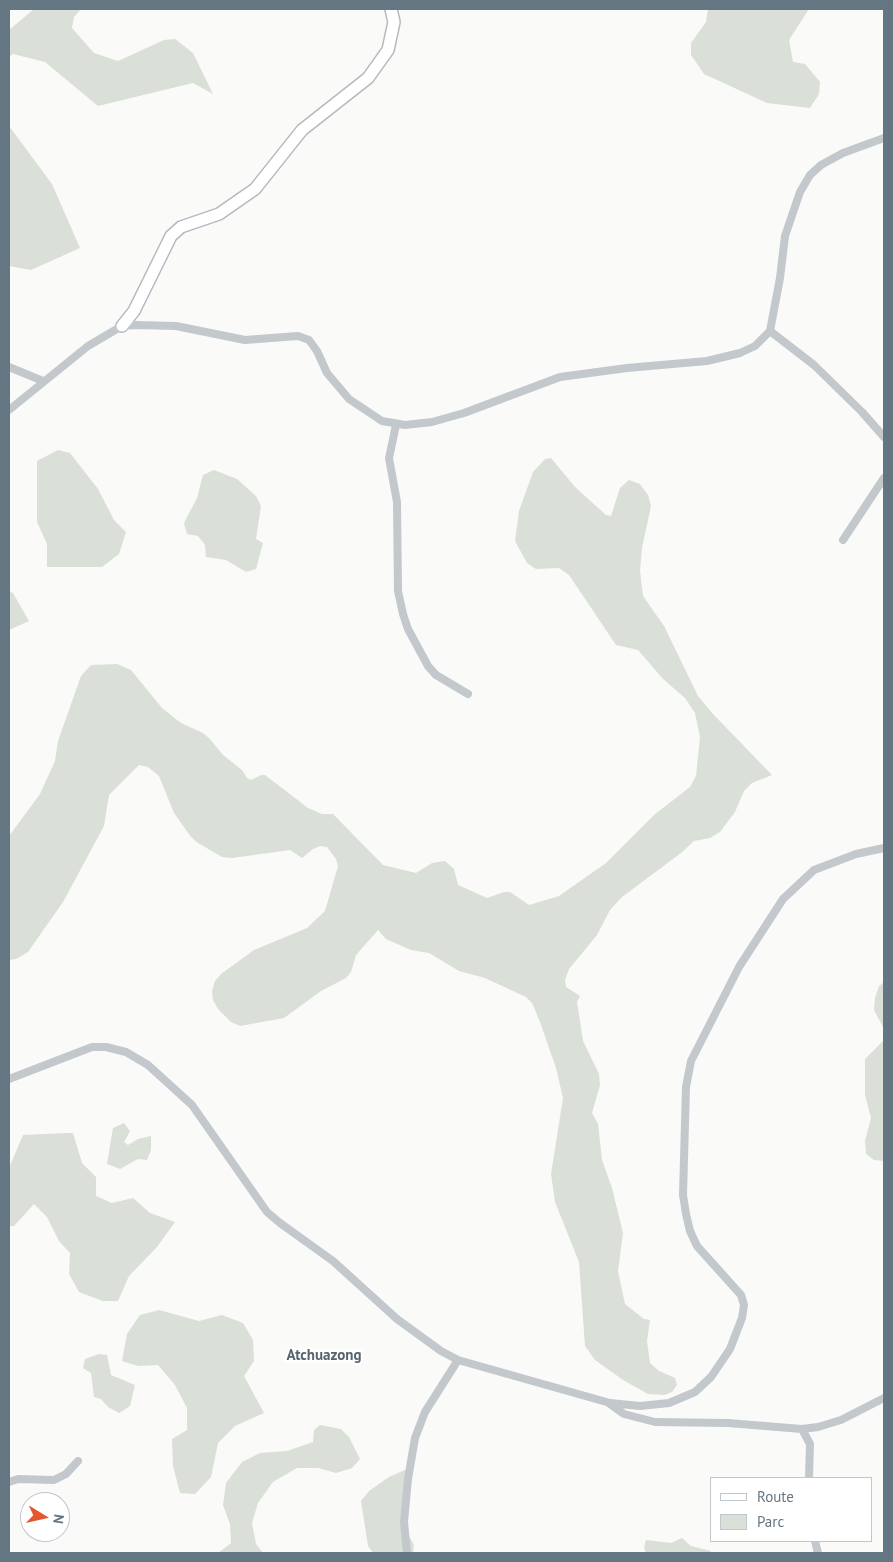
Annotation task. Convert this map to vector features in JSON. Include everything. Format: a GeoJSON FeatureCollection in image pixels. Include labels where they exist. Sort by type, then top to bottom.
{"type":"FeatureCollection","features":[{"type":"Feature","properties":{"kind":"street"},"geometry":{"type":"LineString","coordinates":[[9,410],[88,346],[122,326],[134,311],[171,236],[181,227],[219,214],[255,190],[302,130],[368,78],[388,50],[394,22],[391,9]]}},
{"type":"Feature","properties":{"kind":"street"},"geometry":{"type":"LineString","coordinates":[[122,326],[176,326],[245,340],[298,336],[309,340],[317,351],[327,373],[350,399],[367,412],[396,425],[414,425],[450,418],[560,377],[721,358],[740,354],[755,346],[770,331],[780,278],[784,236],[800,192],[810,175],[821,165],[843,153],[884,138]]}},
{"type":"Feature","properties":{"kind":"street"},"geometry":{"type":"LineString","coordinates":[[770,331],[814,365],[862,412],[884,437]]}},
{"type":"Feature","properties":{"kind":"street"},"geometry":{"type":"LineString","coordinates":[[9,367],[43,381]]}},
{"type":"Feature","properties":{"kind":"street"},"geometry":{"type":"LineString","coordinates":[[396,425],[389,458],[397,502],[398,591],[403,614],[408,629],[428,666],[436,675],[468,694]]}},
{"type":"Feature","properties":{"kind":"street"},"geometry":{"type":"LineString","coordinates":[[844,540],[884,478]]}},
{"type":"Feature","properties":{"kind":"street"},"geometry":{"type":"LineString","coordinates":[[9,1079],[92,1047],[106,1047],[126,1052],[148,1065],[192,1105],[267,1212],[333,1261],[424,1340],[458,1360],[610,1403],[654,1406],[695,1392],[711,1377],[730,1349],[742,1318],[744,1306],[741,1295],[697,1246],[690,1231],[686,1214],[684,1195],[686,1087],[691,1061],[739,967],[783,899],[814,870],[856,854],[884,848]]}},
{"type":"Feature","properties":{"kind":"street"},"geometry":{"type":"LineString","coordinates":[[407,1553],[404,1522],[415,1438],[425,1412],[458,1360]]}},
{"type":"Feature","properties":{"kind":"street"},"geometry":{"type":"LineString","coordinates":[[610,1403],[624,1414],[655,1422],[728,1423],[802,1429],[818,1427],[841,1420],[884,1398]]}},
{"type":"Feature","properties":{"kind":"street"},"geometry":{"type":"LineString","coordinates":[[802,1429],[810,1444],[809,1477]]}},
{"type":"Feature","properties":{"kind":"street"},"geometry":{"type":"LineString","coordinates":[[9,1482],[18,1479],[54,1480],[66,1474],[78,1461]]}},
{"type":"Feature","properties":{"kind":"green space"},"geometry":{"type":"Polygon","coordinates":[[[34,9],[81,9],[74,17],[72,28],[94,53],[118,61],[164,40],[175,39],[193,53],[213,94],[193,83],[98,106],[45,62],[13,54],[9,57],[9,30],[34,9]]]}},
{"type":"Feature","properties":{"kind":"green space"},"geometry":{"type":"Polygon","coordinates":[[[708,9],[809,9],[789,40],[793,62],[805,64],[820,82],[819,94],[810,108],[767,103],[704,74],[691,55],[691,43],[706,22],[708,9]]]}},
{"type":"Feature","properties":{"kind":"green space"},"geometry":{"type":"Polygon","coordinates":[[[9,126],[52,184],[80,248],[31,270],[9,266],[9,126]]]}},
{"type":"Feature","properties":{"kind":"green space"},"geometry":{"type":"Polygon","coordinates":[[[58,450],[70,453],[98,489],[114,520],[126,532],[119,554],[102,567],[47,567],[47,544],[37,522],[37,461],[58,450]]]}},
{"type":"Feature","properties":{"kind":"green space"},"geometry":{"type":"Polygon","coordinates":[[[551,458],[575,487],[606,515],[611,516],[620,488],[629,480],[640,484],[648,495],[651,506],[642,548],[640,571],[643,596],[664,626],[698,696],[772,775],[752,783],[744,791],[735,812],[720,832],[710,838],[694,841],[622,897],[610,910],[597,935],[569,969],[565,980],[566,987],[580,996],[577,1002],[583,1041],[599,1074],[600,1085],[592,1113],[598,1124],[602,1160],[612,1188],[623,1233],[618,1271],[625,1304],[644,1319],[650,1320],[647,1341],[650,1363],[659,1371],[675,1378],[677,1385],[672,1392],[665,1395],[648,1394],[623,1380],[595,1360],[585,1346],[579,1262],[555,1202],[551,1174],[563,1098],[556,1068],[540,1022],[532,1003],[526,997],[485,978],[459,971],[429,953],[411,950],[386,939],[378,930],[356,955],[351,972],[346,978],[321,991],[284,1018],[240,1026],[231,1022],[218,1009],[213,1000],[212,991],[215,981],[221,974],[254,950],[307,928],[325,911],[338,866],[336,859],[327,847],[320,846],[313,849],[302,858],[290,850],[232,858],[222,857],[191,837],[174,813],[159,776],[148,767],[139,765],[109,795],[104,826],[63,902],[28,952],[16,959],[9,960],[9,836],[40,794],[55,761],[58,741],[81,676],[91,665],[117,664],[131,670],[162,708],[181,723],[203,733],[223,755],[242,770],[247,778],[251,780],[265,775],[308,808],[322,814],[333,814],[383,865],[416,873],[432,863],[445,861],[454,869],[458,885],[487,898],[504,892],[510,892],[529,905],[559,896],[606,863],[654,815],[690,787],[696,776],[700,737],[695,713],[685,698],[663,679],[638,650],[616,645],[569,575],[559,568],[536,569],[527,563],[515,541],[519,511],[533,472],[545,459],[551,458]]]}},
{"type":"Feature","properties":{"kind":"green space"},"geometry":{"type":"Polygon","coordinates":[[[214,470],[237,479],[256,496],[261,506],[256,539],[263,543],[256,569],[246,572],[226,560],[206,557],[205,545],[198,536],[187,534],[184,523],[197,498],[203,475],[214,470]]]}},
{"type":"Feature","properties":{"kind":"green space"},"geometry":{"type":"Polygon","coordinates":[[[9,591],[13,593],[29,621],[9,630],[9,591]]]}},
{"type":"Feature","properties":{"kind":"green space"},"geometry":{"type":"Polygon","coordinates":[[[884,982],[884,1029],[874,1010],[879,986],[884,982]]]}},
{"type":"Feature","properties":{"kind":"green space"},"geometry":{"type":"Polygon","coordinates":[[[884,1034],[884,1161],[874,1160],[866,1154],[865,1141],[871,1118],[865,1095],[865,1059],[883,1041],[884,1034]]]}},
{"type":"Feature","properties":{"kind":"green space"},"geometry":{"type":"Polygon","coordinates":[[[124,1123],[130,1131],[124,1142],[128,1145],[138,1139],[151,1136],[151,1150],[147,1160],[138,1159],[120,1169],[107,1164],[113,1128],[124,1123]]]}},
{"type":"Feature","properties":{"kind":"green space"},"geometry":{"type":"Polygon","coordinates":[[[73,1133],[82,1163],[96,1177],[96,1196],[112,1203],[133,1198],[150,1213],[175,1222],[157,1247],[129,1276],[118,1301],[103,1301],[79,1292],[69,1274],[70,1253],[59,1241],[47,1217],[34,1204],[14,1226],[9,1226],[9,1168],[23,1135],[73,1133]]]}},
{"type":"Feature","properties":{"kind":"green space"},"geometry":{"type":"Polygon","coordinates":[[[159,1310],[199,1321],[222,1315],[243,1323],[253,1340],[254,1361],[244,1376],[264,1413],[235,1426],[218,1443],[211,1477],[195,1494],[180,1493],[173,1466],[172,1439],[187,1430],[187,1408],[175,1385],[158,1365],[138,1366],[122,1361],[127,1334],[140,1315],[159,1310]]]}},
{"type":"Feature","properties":{"kind":"green space"},"geometry":{"type":"Polygon","coordinates":[[[99,1354],[107,1355],[111,1375],[135,1385],[130,1406],[119,1413],[108,1407],[101,1399],[94,1397],[91,1373],[83,1368],[85,1359],[99,1354]]]}},
{"type":"Feature","properties":{"kind":"green space"},"geometry":{"type":"Polygon","coordinates":[[[320,1425],[341,1429],[349,1437],[360,1459],[352,1468],[336,1473],[318,1468],[297,1468],[273,1482],[258,1503],[252,1523],[256,1544],[263,1553],[218,1553],[231,1543],[230,1524],[223,1505],[226,1483],[242,1462],[260,1453],[287,1451],[313,1442],[314,1430],[320,1425]]]}},
{"type":"Feature","properties":{"kind":"green space"},"geometry":{"type":"Polygon","coordinates":[[[407,1469],[404,1527],[414,1545],[413,1553],[373,1553],[368,1546],[361,1501],[369,1491],[389,1477],[407,1469]]]}},
{"type":"Feature","properties":{"kind":"green space"},"geometry":{"type":"Polygon","coordinates":[[[682,1538],[691,1546],[711,1551],[710,1553],[646,1553],[644,1548],[646,1540],[671,1543],[682,1538]]]}},
{"type":"Feature","properties":{"kind":"district","name":"Atchuazong"},"geometry":{"type":"Point","coordinates":[324,1356]}}]}
